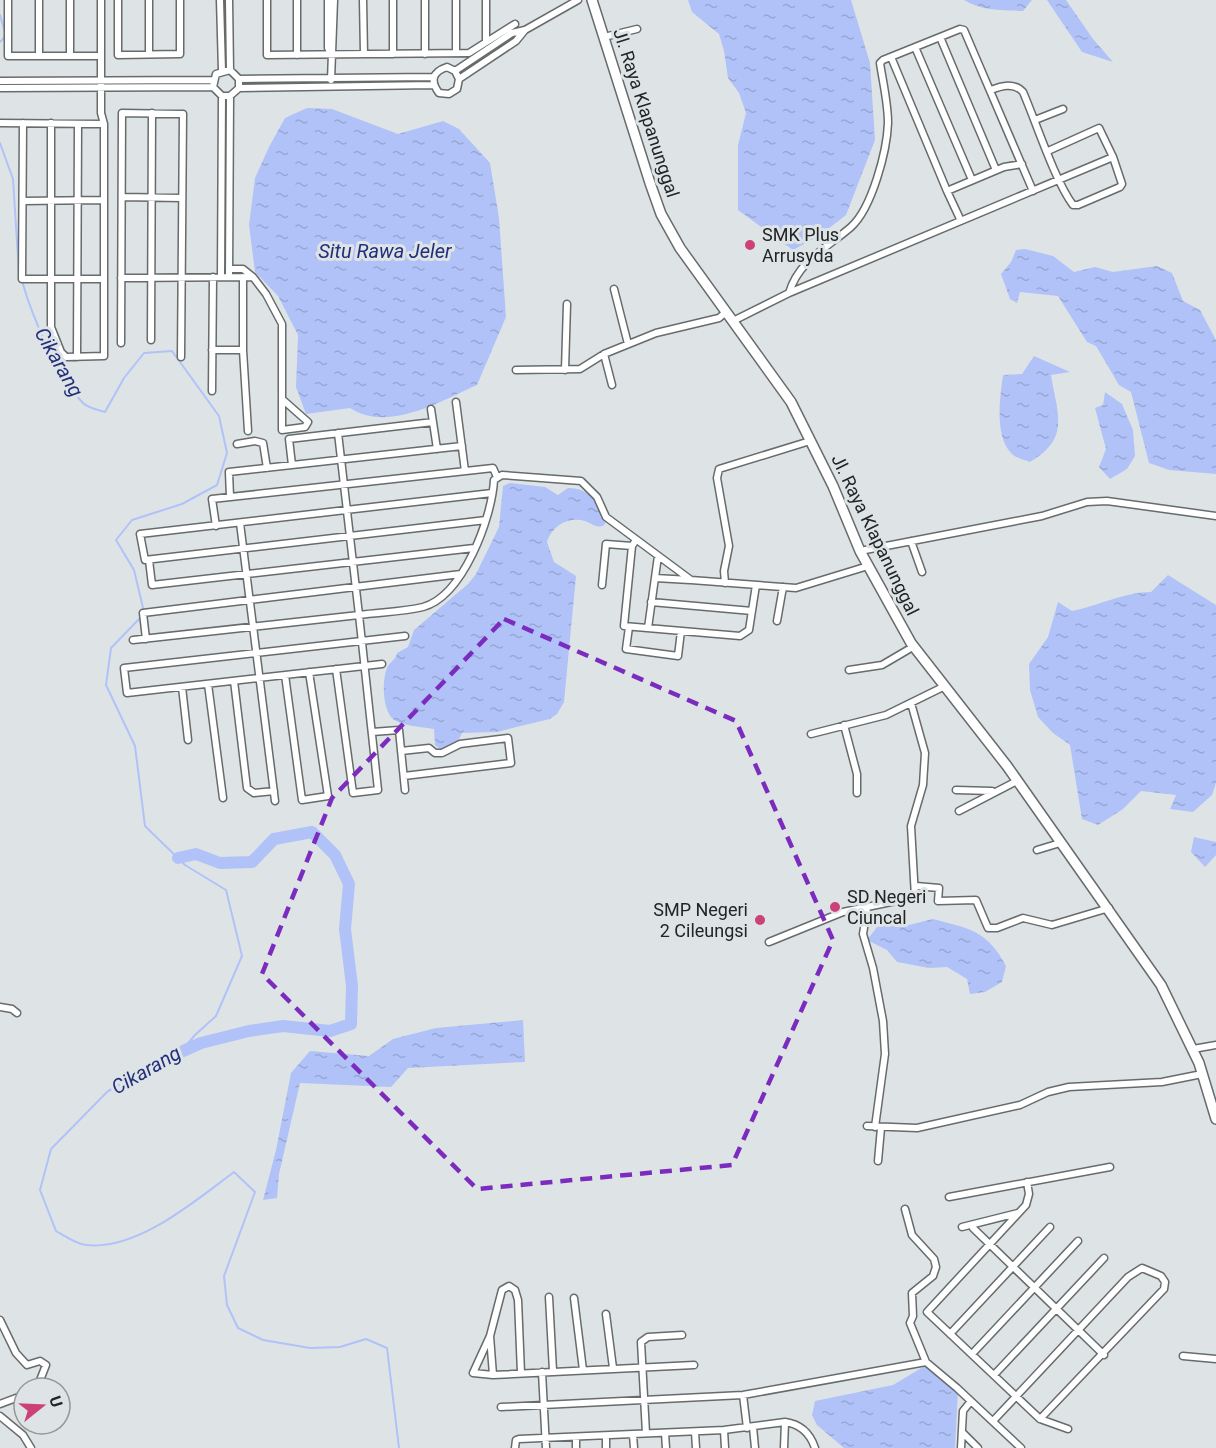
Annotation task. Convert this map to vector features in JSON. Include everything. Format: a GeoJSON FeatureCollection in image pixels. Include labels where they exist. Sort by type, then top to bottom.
{"type":"FeatureCollection","features":[{"type":"Feature","properties":{"kind":"street"},"geometry":{"type":"LineString","coordinates":[[8,0],[8,56],[101,56]]}},
{"type":"Feature","properties":{"kind":"street"},"geometry":{"type":"LineString","coordinates":[[39,0],[39,56]]}},
{"type":"Feature","properties":{"kind":"street"},"geometry":{"type":"LineString","coordinates":[[70,0],[70,56]]}},
{"type":"Feature","properties":{"kind":"street"},"geometry":{"type":"LineString","coordinates":[[51,123],[51,327],[61,352],[66,357],[104,356],[104,124],[100,0]]}},
{"type":"Feature","properties":{"kind":"street"},"geometry":{"type":"LineString","coordinates":[[118,0],[118,55],[180,54],[180,0]]}},
{"type":"Feature","properties":{"kind":"street"},"geometry":{"type":"LineString","coordinates":[[149,0],[149,54]]}},
{"type":"Feature","properties":{"kind":"street"},"geometry":{"type":"LineString","coordinates":[[213,83],[222,71],[220,0]]}},
{"type":"Feature","properties":{"kind":"street"},"geometry":{"type":"LineString","coordinates":[[229,0],[230,70],[239,79],[433,77]]}},
{"type":"Feature","properties":{"kind":"street"},"geometry":{"type":"LineString","coordinates":[[267,0],[267,55],[469,53],[515,24]]}},
{"type":"Feature","properties":{"kind":"street"},"geometry":{"type":"LineString","coordinates":[[297,0],[297,55]]}},
{"type":"Feature","properties":{"kind":"street"},"geometry":{"type":"LineString","coordinates":[[328,0],[328,48],[331,54]]}},
{"type":"Feature","properties":{"kind":"street"},"geometry":{"type":"LineString","coordinates":[[331,87],[334,0]]}},
{"type":"Feature","properties":{"kind":"street"},"geometry":{"type":"LineString","coordinates":[[363,0],[364,54]]}},
{"type":"Feature","properties":{"kind":"street"},"geometry":{"type":"LineString","coordinates":[[393,0],[393,54]]}},
{"type":"Feature","properties":{"kind":"street"},"geometry":{"type":"LineString","coordinates":[[425,0],[425,54]]}},
{"type":"Feature","properties":{"kind":"street"},"geometry":{"type":"LineString","coordinates":[[456,0],[456,53]]}},
{"type":"Feature","properties":{"kind":"street"},"geometry":{"type":"LineString","coordinates":[[486,0],[486,42]]}},
{"type":"Feature","properties":{"kind":"street"},"geometry":{"type":"LineString","coordinates":[[455,71],[512,33],[525,30],[578,0]]}},
{"type":"Feature","properties":{"kind":"street","name":"Jl. Raya Klapanunggal"},"geometry":{"type":"LineString","coordinates":[[592,0],[662,214],[680,248],[791,402],[860,551],[911,643],[1017,781],[1109,908],[1161,985],[1193,1049],[1216,1119]]}},
{"type":"Feature","properties":{"kind":"street"},"geometry":{"type":"LineString","coordinates":[[604,38],[637,29]]}},
{"type":"Feature","properties":{"kind":"street"},"geometry":{"type":"LineString","coordinates":[[789,293],[801,268],[851,227],[865,209],[887,134],[887,108],[880,63],[891,57],[960,29],[964,30],[1033,191]]}},
{"type":"Feature","properties":{"kind":"street"},"geometry":{"type":"LineString","coordinates":[[459,79],[516,41],[525,30]]}},
{"type":"Feature","properties":{"kind":"street"},"geometry":{"type":"LineString","coordinates":[[940,37],[996,170]]}},
{"type":"Feature","properties":{"kind":"street"},"geometry":{"type":"LineString","coordinates":[[915,47],[972,180]]}},
{"type":"Feature","properties":{"kind":"street"},"geometry":{"type":"LineString","coordinates":[[891,57],[961,221]]}},
{"type":"Feature","properties":{"kind":"street"},"geometry":{"type":"LineString","coordinates":[[447,68],[455,71],[459,79],[457,89],[449,94],[439,93],[433,85],[433,77],[438,70],[447,68]]}},
{"type":"Feature","properties":{"kind":"street"},"geometry":{"type":"LineString","coordinates":[[222,71],[230,70]]}},
{"type":"Feature","properties":{"kind":"street"},"geometry":{"type":"LineString","coordinates":[[222,96],[230,96],[238,88],[239,79]]}},
{"type":"Feature","properties":{"kind":"street"},"geometry":{"type":"LineString","coordinates":[[0,81],[101,84]]}},
{"type":"Feature","properties":{"kind":"street"},"geometry":{"type":"LineString","coordinates":[[0,88],[213,83]]}},
{"type":"Feature","properties":{"kind":"street"},"geometry":{"type":"LineString","coordinates":[[213,83],[222,96],[221,277]]}},
{"type":"Feature","properties":{"kind":"street"},"geometry":{"type":"LineString","coordinates":[[238,88],[433,85]]}},
{"type":"Feature","properties":{"kind":"street"},"geometry":{"type":"LineString","coordinates":[[991,90],[1007,85],[1019,87],[1071,202],[1078,205],[1120,187],[1122,180],[1099,128],[1048,151]]}},
{"type":"Feature","properties":{"kind":"street"},"geometry":{"type":"LineString","coordinates":[[229,277],[230,96]]}},
{"type":"Feature","properties":{"kind":"street"},"geometry":{"type":"LineString","coordinates":[[1035,120],[1063,109]]}},
{"type":"Feature","properties":{"kind":"street"},"geometry":{"type":"LineString","coordinates":[[121,343],[122,113],[183,114],[181,357]]}},
{"type":"Feature","properties":{"kind":"street"},"geometry":{"type":"LineString","coordinates":[[151,340],[153,113]]}},
{"type":"Feature","properties":{"kind":"street"},"geometry":{"type":"LineString","coordinates":[[0,123],[104,124]]}},
{"type":"Feature","properties":{"kind":"street"},"geometry":{"type":"LineString","coordinates":[[23,123],[22,279],[104,279]]}},
{"type":"Feature","properties":{"kind":"street"},"geometry":{"type":"LineString","coordinates":[[77,357],[78,123]]}},
{"type":"Feature","properties":{"kind":"street"},"geometry":{"type":"LineString","coordinates":[[733,321],[789,293],[1113,157]]}},
{"type":"Feature","properties":{"kind":"street"},"geometry":{"type":"LineString","coordinates":[[947,191],[996,170],[1022,164]]}},
{"type":"Feature","properties":{"kind":"street"},"geometry":{"type":"LineString","coordinates":[[221,185],[230,185]]}},
{"type":"Feature","properties":{"kind":"street"},"geometry":{"type":"LineString","coordinates":[[122,197],[182,198]]}},
{"type":"Feature","properties":{"kind":"street"},"geometry":{"type":"LineString","coordinates":[[23,201],[104,200]]}},
{"type":"Feature","properties":{"kind":"street"},"geometry":{"type":"LineString","coordinates":[[221,255],[230,254]]}},
{"type":"Feature","properties":{"kind":"street"},"geometry":{"type":"LineString","coordinates":[[230,269],[243,269],[253,277],[266,294],[282,324],[282,399],[282,430],[305,427],[308,422],[282,399]]}},
{"type":"Feature","properties":{"kind":"street"},"geometry":{"type":"LineString","coordinates":[[212,391],[213,277]]}},
{"type":"Feature","properties":{"kind":"street"},"geometry":{"type":"LineString","coordinates":[[243,277],[243,350],[248,432]]}},
{"type":"Feature","properties":{"kind":"street"},"geometry":{"type":"LineString","coordinates":[[121,279],[253,277]]}},
{"type":"Feature","properties":{"kind":"street"},"geometry":{"type":"LineString","coordinates":[[614,289],[628,344]]}},
{"type":"Feature","properties":{"kind":"street"},"geometry":{"type":"LineString","coordinates":[[565,370],[567,304]]}},
{"type":"Feature","properties":{"kind":"street"},"geometry":{"type":"LineString","coordinates":[[516,370],[585,368],[604,354],[628,344],[656,333],[719,318],[726,312]]}},
{"type":"Feature","properties":{"kind":"street"},"geometry":{"type":"LineString","coordinates":[[212,350],[243,350]]}},
{"type":"Feature","properties":{"kind":"street"},"geometry":{"type":"LineString","coordinates":[[604,354],[612,385]]}},
{"type":"Feature","properties":{"kind":"street"},"geometry":{"type":"LineString","coordinates":[[456,402],[465,471]]}},
{"type":"Feature","properties":{"kind":"street"},"geometry":{"type":"LineString","coordinates":[[431,409],[437,449]]}},
{"type":"Feature","properties":{"kind":"street"},"geometry":{"type":"LineString","coordinates":[[292,465],[289,439],[433,422]]}},
{"type":"Feature","properties":{"kind":"street"},"geometry":{"type":"LineString","coordinates":[[336,669],[353,793],[378,790],[338,433]]}},
{"type":"Feature","properties":{"kind":"street"},"geometry":{"type":"LineString","coordinates":[[237,444],[255,441],[262,443],[267,468]]}},
{"type":"Feature","properties":{"kind":"street"},"geometry":{"type":"LineString","coordinates":[[725,583],[724,571],[729,546],[717,478],[719,469],[722,466],[754,460],[810,441]]}},
{"type":"Feature","properties":{"kind":"street"},"geometry":{"type":"LineString","coordinates":[[230,497],[229,472],[462,446]]}},
{"type":"Feature","properties":{"kind":"street"},"geometry":{"type":"LineString","coordinates":[[216,526],[212,499],[493,468],[497,477]]}},
{"type":"Feature","properties":{"kind":"street"},"geometry":{"type":"LineString","coordinates":[[133,640],[423,607],[444,594],[461,574],[486,520],[494,480],[501,475],[581,482],[597,497],[606,517],[634,543],[658,556],[691,580]]}},
{"type":"Feature","properties":{"kind":"street"},"geometry":{"type":"LineString","coordinates":[[486,520],[149,560],[145,560],[142,556],[140,534],[347,512],[492,493]]}},
{"type":"Feature","properties":{"kind":"street"},"geometry":{"type":"LineString","coordinates":[[860,551],[1042,516],[1087,502],[1107,501],[1216,516]]}},
{"type":"Feature","properties":{"kind":"street"},"geometry":{"type":"LineString","coordinates":[[240,523],[275,801]]}},
{"type":"Feature","properties":{"kind":"street"},"geometry":{"type":"LineString","coordinates":[[911,541],[922,572]]}},
{"type":"Feature","properties":{"kind":"street"},"geometry":{"type":"LineString","coordinates":[[634,543],[624,610],[624,626],[740,636],[750,630],[756,585]]}},
{"type":"Feature","properties":{"kind":"street"},"geometry":{"type":"LineString","coordinates":[[602,585],[606,544],[634,543]]}},
{"type":"Feature","properties":{"kind":"street"},"geometry":{"type":"LineString","coordinates":[[149,560],[152,585],[474,548]]}},
{"type":"Feature","properties":{"kind":"street"},"geometry":{"type":"LineString","coordinates":[[648,628],[658,556]]}},
{"type":"Feature","properties":{"kind":"street"},"geometry":{"type":"LineString","coordinates":[[654,578],[796,588],[868,566]]}},
{"type":"Feature","properties":{"kind":"street"},"geometry":{"type":"LineString","coordinates":[[146,639],[143,613],[461,574]]}},
{"type":"Feature","properties":{"kind":"street"},"geometry":{"type":"LineString","coordinates":[[777,621],[783,588]]}},
{"type":"Feature","properties":{"kind":"street"},"geometry":{"type":"LineString","coordinates":[[651,602],[752,611]]}},
{"type":"Feature","properties":{"kind":"street"},"geometry":{"type":"LineString","coordinates":[[629,627],[626,649],[678,656],[681,631]]}},
{"type":"Feature","properties":{"kind":"street"},"geometry":{"type":"LineString","coordinates":[[382,664],[127,693],[124,668],[405,636]]}},
{"type":"Feature","properties":{"kind":"street"},"geometry":{"type":"LineString","coordinates":[[849,670],[882,665],[911,648],[911,643]]}},
{"type":"Feature","properties":{"kind":"street"},"geometry":{"type":"LineString","coordinates":[[285,675],[302,800],[328,796],[309,672]]}},
{"type":"Feature","properties":{"kind":"street"},"geometry":{"type":"LineString","coordinates":[[234,681],[247,788],[254,793],[274,790]]}},
{"type":"Feature","properties":{"kind":"street"},"geometry":{"type":"LineString","coordinates":[[208,684],[223,798]]}},
{"type":"Feature","properties":{"kind":"street"},"geometry":{"type":"LineString","coordinates":[[182,687],[188,740]]}},
{"type":"Feature","properties":{"kind":"street"},"geometry":{"type":"LineString","coordinates":[[811,734],[886,715],[943,687]]}},
{"type":"Feature","properties":{"kind":"street"},"geometry":{"type":"LineString","coordinates":[[770,942],[843,912],[913,898],[916,886],[911,826],[923,785],[925,753],[910,703]]}},
{"type":"Feature","properties":{"kind":"street"},"geometry":{"type":"LineString","coordinates":[[844,725],[856,768],[857,793]]}},
{"type":"Feature","properties":{"kind":"street"},"geometry":{"type":"LineString","coordinates":[[372,732],[399,730],[405,790]]}},
{"type":"Feature","properties":{"kind":"street"},"geometry":{"type":"LineString","coordinates":[[401,751],[429,748],[435,753],[442,753],[460,744],[508,738],[512,763],[404,776]]}},
{"type":"Feature","properties":{"kind":"street"},"geometry":{"type":"LineString","coordinates":[[959,811],[1017,781]]}},
{"type":"Feature","properties":{"kind":"street"},"geometry":{"type":"LineString","coordinates":[[956,790],[993,792]]}},
{"type":"Feature","properties":{"kind":"street"},"geometry":{"type":"LineString","coordinates":[[1038,850],[1060,843]]}},
{"type":"Feature","properties":{"kind":"street"},"geometry":{"type":"LineString","coordinates":[[916,886],[939,888],[938,901],[976,900],[988,928],[997,928],[1023,918],[1052,925],[1109,908]]}},
{"type":"Feature","properties":{"kind":"street"},"geometry":{"type":"LineString","coordinates":[[867,909],[863,934],[877,989],[885,1054],[878,1127],[878,1161]]}},
{"type":"Feature","properties":{"kind":"street"},"geometry":{"type":"LineString","coordinates":[[0,1007],[12,1009],[17,1013]]}},
{"type":"Feature","properties":{"kind":"street"},"geometry":{"type":"LineString","coordinates":[[1193,1049],[1216,1045]]}},
{"type":"Feature","properties":{"kind":"street"},"geometry":{"type":"LineString","coordinates":[[867,1126],[917,1128],[1020,1105],[1048,1092],[1069,1087],[1162,1082],[1202,1074]]}},
{"type":"Feature","properties":{"kind":"street"},"geometry":{"type":"LineString","coordinates":[[949,1197],[1110,1167]]}},
{"type":"Feature","properties":{"kind":"street"},"geometry":{"type":"LineString","coordinates":[[1027,1182],[1028,1201],[1019,1213],[927,1312],[1040,1419],[1068,1429]]}},
{"type":"Feature","properties":{"kind":"street"},"geometry":{"type":"LineString","coordinates":[[905,1209],[912,1235],[930,1254],[936,1267],[933,1276],[912,1293],[913,1316],[910,1323],[926,1362],[1021,1448]]}},
{"type":"Feature","properties":{"kind":"street"},"geometry":{"type":"LineString","coordinates":[[962,1227],[1019,1213]]}},
{"type":"Feature","properties":{"kind":"street"},"geometry":{"type":"LineString","coordinates":[[950,1334],[1050,1227]]}},
{"type":"Feature","properties":{"kind":"street"},"geometry":{"type":"LineString","coordinates":[[973,1228],[1013,1264],[1104,1355]]}},
{"type":"Feature","properties":{"kind":"street"},"geometry":{"type":"LineString","coordinates":[[972,1354],[1078,1241]]}},
{"type":"Feature","properties":{"kind":"street"},"geometry":{"type":"LineString","coordinates":[[994,1375],[1104,1258]]}},
{"type":"Feature","properties":{"kind":"street"},"geometry":{"type":"LineString","coordinates":[[993,1421],[1136,1270],[1149,1269],[1161,1276],[1165,1282],[1164,1289],[1104,1355],[1040,1419]]}},
{"type":"Feature","properties":{"kind":"street"},"geometry":{"type":"LineString","coordinates":[[521,1373],[518,1300],[512,1287],[502,1290],[490,1336],[472,1373],[493,1375],[694,1365]]}},
{"type":"Feature","properties":{"kind":"street"},"geometry":{"type":"LineString","coordinates":[[549,1297],[553,1371]]}},
{"type":"Feature","properties":{"kind":"street"},"geometry":{"type":"LineString","coordinates":[[574,1298],[583,1370]]}},
{"type":"Feature","properties":{"kind":"street"},"geometry":{"type":"LineString","coordinates":[[606,1314],[613,1368]]}},
{"type":"Feature","properties":{"kind":"street"},"geometry":{"type":"LineString","coordinates":[[0,1320],[20,1360],[31,1365],[43,1360],[46,1365],[42,1376]]}},
{"type":"Feature","properties":{"kind":"street"},"geometry":{"type":"LineString","coordinates":[[646,1433],[642,1339],[682,1335]]}},
{"type":"Feature","properties":{"kind":"street"},"geometry":{"type":"LineString","coordinates":[[490,1336],[493,1375]]}},
{"type":"Feature","properties":{"kind":"street"},"geometry":{"type":"LineString","coordinates":[[1183,1356],[1216,1359]]}},
{"type":"Feature","properties":{"kind":"street"},"geometry":{"type":"LineString","coordinates":[[501,1407],[743,1395],[926,1362]]}},
{"type":"Feature","properties":{"kind":"street"},"geometry":{"type":"LineString","coordinates":[[542,1372],[546,1448]]}},
{"type":"Feature","properties":{"kind":"street"},"geometry":{"type":"LineString","coordinates":[[743,1395],[755,1448]]}},
{"type":"Feature","properties":{"kind":"street"},"geometry":{"type":"LineString","coordinates":[[961,1448],[963,1411],[971,1401]]}},
{"type":"Feature","properties":{"kind":"street"},"geometry":{"type":"LineString","coordinates":[[0,1416],[23,1435],[31,1448]]}},
{"type":"Feature","properties":{"kind":"street"},"geometry":{"type":"LineString","coordinates":[[784,1422],[784,1448]]}},
{"type":"Feature","properties":{"kind":"street"},"geometry":{"type":"LineString","coordinates":[[515,1448],[516,1440],[519,1439],[695,1432],[784,1422],[793,1423],[804,1429],[815,1448]]}},
{"type":"Feature","properties":{"kind":"street"},"geometry":{"type":"LineString","coordinates":[[724,1430],[724,1448]]}},
{"type":"Feature","properties":{"kind":"street"},"geometry":{"type":"LineString","coordinates":[[695,1432],[696,1448]]}},
{"type":"Feature","properties":{"kind":"street"},"geometry":{"type":"LineString","coordinates":[[962,1432],[978,1448]]}},
{"type":"Feature","properties":{"kind":"street"},"geometry":{"type":"LineString","coordinates":[[665,1433],[666,1448]]}},
{"type":"Feature","properties":{"kind":"street"},"geometry":{"type":"LineString","coordinates":[[633,1435],[634,1448]]}},
{"type":"Feature","properties":{"kind":"street"},"geometry":{"type":"LineString","coordinates":[[606,1436],[606,1448]]}},
{"type":"Feature","properties":{"kind":"street"},"geometry":{"type":"LineString","coordinates":[[576,1437],[576,1448]]}},
{"type":"Feature","properties":{"kind":"highlighted area"},"geometry":{"type":"Polygon","coordinates":[[[504,619],[736,721],[833,940],[732,1165],[477,1189],[262,974],[332,798],[504,619]]]}},
{"type":"Feature","properties":{"kind":"water"},"geometry":{"type":"Polygon","coordinates":[[[688,0],[851,0],[870,63],[875,140],[846,215],[819,236],[793,250],[738,210],[738,145],[746,113],[739,93],[728,78],[719,34],[692,12],[688,0]]]}},
{"type":"Feature","properties":{"kind":"water"},"geometry":{"type":"Polygon","coordinates":[[[964,0],[1032,0],[1023,11],[985,8],[964,0]]]}},
{"type":"Feature","properties":{"kind":"water"},"geometry":{"type":"Polygon","coordinates":[[[1047,0],[1066,0],[1093,39],[1113,62],[1082,52],[1047,0]]]}},
{"type":"Feature","properties":{"kind":"water","name":"Situ Rawa Jeler"},"geometry":{"type":"Polygon","coordinates":[[[307,108],[332,109],[398,134],[443,121],[459,129],[490,163],[499,218],[506,317],[477,385],[431,406],[397,416],[365,415],[350,408],[306,414],[296,387],[298,335],[278,296],[255,272],[249,225],[255,178],[269,147],[285,118],[307,108]]]}},
{"type":"Feature","properties":{"kind":"water"},"geometry":{"type":"Polygon","coordinates":[[[1025,249],[1053,256],[1074,272],[1095,267],[1113,272],[1157,266],[1172,273],[1183,301],[1200,310],[1216,340],[1216,474],[1169,470],[1149,463],[1131,392],[1119,385],[1096,346],[1087,342],[1058,296],[1020,292],[1017,303],[1010,299],[1001,274],[1011,262],[1016,250],[1025,249]]]}},
{"type":"Feature","properties":{"kind":"water"},"geometry":{"type":"Polygon","coordinates":[[[1034,356],[1070,372],[1051,375],[1058,413],[1056,434],[1043,453],[1030,462],[1018,458],[1006,447],[1000,427],[1000,405],[1003,375],[1022,374],[1034,356]]]}},
{"type":"Feature","properties":{"kind":"water"},"geometry":{"type":"Polygon","coordinates":[[[1105,392],[1122,404],[1133,430],[1135,456],[1127,469],[1110,479],[1099,467],[1106,449],[1095,408],[1103,405],[1105,392]]]}},
{"type":"Feature","properties":{"kind":"water"},"geometry":{"type":"Polygon","coordinates":[[[510,483],[545,487],[558,495],[568,488],[582,490],[597,503],[606,522],[603,526],[598,526],[579,520],[567,521],[553,531],[547,542],[554,562],[576,576],[564,702],[557,714],[550,719],[496,732],[462,733],[456,745],[441,750],[435,745],[434,729],[401,723],[389,714],[384,694],[385,673],[397,653],[408,647],[414,630],[468,584],[476,574],[499,527],[503,486],[510,483]]]}},
{"type":"Feature","properties":{"kind":"water"},"geometry":{"type":"Polygon","coordinates":[[[1168,575],[1216,605],[1216,783],[1212,795],[1193,812],[1170,809],[1176,795],[1141,791],[1123,809],[1098,825],[1082,819],[1070,745],[1053,733],[1038,717],[1030,690],[1029,664],[1048,637],[1058,602],[1072,611],[1131,594],[1151,592],[1168,575]]]}},
{"type":"Feature","properties":{"kind":"water"},"geometry":{"type":"Polygon","coordinates":[[[1194,837],[1216,842],[1216,855],[1205,867],[1191,852],[1194,837]]]}},
{"type":"Feature","properties":{"kind":"water"},"geometry":{"type":"Polygon","coordinates":[[[933,919],[967,929],[992,945],[1006,966],[1002,982],[985,992],[970,994],[967,979],[947,967],[929,968],[897,962],[887,950],[867,940],[881,922],[901,927],[933,919]]]}},
{"type":"Feature","properties":{"kind":"water"},"geometry":{"type":"Polygon","coordinates":[[[523,1020],[525,1062],[408,1068],[391,1087],[300,1083],[279,1174],[277,1198],[263,1200],[276,1150],[291,1073],[310,1051],[369,1056],[393,1039],[436,1028],[523,1020]]]}},
{"type":"Feature","properties":{"kind":"water"},"geometry":{"type":"Polygon","coordinates":[[[928,1364],[958,1390],[955,1448],[844,1448],[817,1425],[812,1415],[815,1401],[893,1385],[928,1364]]]}},
{"type":"Feature","properties":{"kind":"waterway","name":"Cikarang"},"geometry":{"type":"LineString","coordinates":[[0,15],[5,32]]}},
{"type":"Feature","properties":{"kind":"waterway","name":"Cikarang"},"geometry":{"type":"LineString","coordinates":[[0,42],[5,37]]}},
{"type":"Feature","properties":{"kind":"waterway","name":"Cikarang"},"geometry":{"type":"LineString","coordinates":[[0,143],[13,179],[19,273]]}},
{"type":"Feature","properties":{"kind":"waterway","name":"Cikarang"},"geometry":{"type":"LineString","coordinates":[[22,281],[32,311],[55,362],[73,391],[85,405],[105,412],[124,378],[144,353],[172,351],[219,416],[227,453],[217,485],[182,504],[132,520],[116,540],[134,570],[144,612]]}},
{"type":"Feature","properties":{"kind":"waterway","name":"Cikarang"},"geometry":{"type":"LineString","coordinates":[[141,617],[111,648],[106,685],[135,746],[145,826],[185,865],[226,890],[242,956],[216,1016],[195,1035],[181,1052],[108,1091],[51,1149],[40,1190],[56,1231],[82,1244],[105,1245],[125,1240],[164,1222],[234,1172],[255,1192],[224,1276],[227,1305],[238,1328],[263,1340],[310,1348],[340,1347],[366,1339],[387,1348],[399,1448]]}},
{"type":"Feature","properties":{"kind":"waterway"},"geometry":{"type":"LineString","coordinates":[[178,858],[196,854],[220,863],[252,862],[274,839],[312,832],[335,855],[349,884],[345,929],[352,986],[351,1024],[330,1031],[283,1026],[249,1031],[201,1043],[181,1052]]}},
{"type":"Feature","properties":{"kind":"place","name":"SMK Plus Arrusyda"},"geometry":{"type":"Point","coordinates":[750,245]}},
{"type":"Feature","properties":{"kind":"place","name":"SD Negeri Ciuncal"},"geometry":{"type":"Point","coordinates":[835,907]}},
{"type":"Feature","properties":{"kind":"place","name":"SMP Negeri 2 Cileungsi"},"geometry":{"type":"Point","coordinates":[760,920]}}]}
